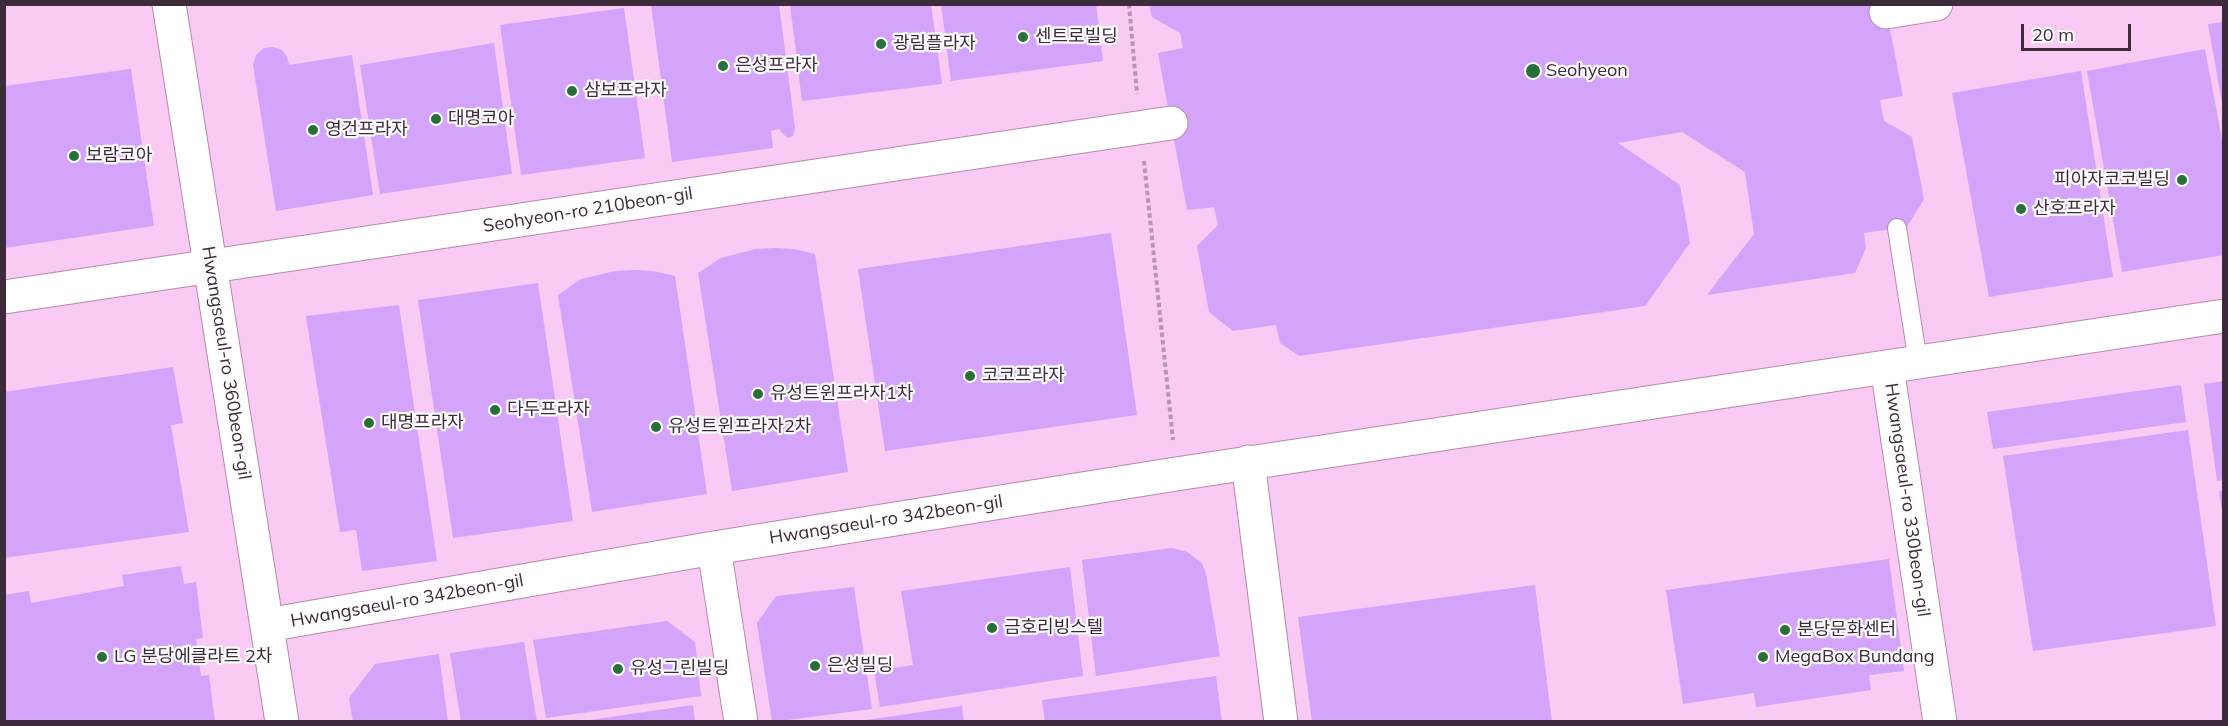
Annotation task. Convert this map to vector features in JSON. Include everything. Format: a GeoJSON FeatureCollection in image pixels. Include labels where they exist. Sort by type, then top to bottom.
{"type":"FeatureCollection","features":[{"type":"Feature","properties":{"kind":"street","name":"Hwangsaeul-ro 360beon-gil"},"geometry":{"type":"LineString","coordinates":[[169,4],[282,722]]}},
{"type":"Feature","properties":{"kind":"street"},"geometry":{"type":"LineString","coordinates":[[1886,12],[1936,4]]}},
{"type":"Feature","properties":{"kind":"street","name":"Seohyeon-ro 210beon-gil"},"geometry":{"type":"LineString","coordinates":[[4,297],[1156,125]]}},
{"type":"Feature","properties":{"kind":"street","name":"Hwangsaeul-ro 330beon-gil"},"geometry":{"type":"LineString","coordinates":[[1940,722],[1903,364],[2223,316]]}},
{"type":"Feature","properties":{"kind":"street","name":"Hwangsaeul-ro 342beon-gil"},"geometry":{"type":"LineString","coordinates":[[267,625],[714,548],[1248,462],[1903,364]]}},
{"type":"Feature","properties":{"kind":"street"},"geometry":{"type":"LineString","coordinates":[[1248,462],[1281,722]]}},
{"type":"Feature","properties":{"kind":"street"},"geometry":{"type":"LineString","coordinates":[[714,548],[741,722]]}},
{"type":"Feature","properties":{"kind":"lane"},"geometry":{"type":"LineString","coordinates":[[1897,228],[1903,364]]}},
{"type":"Feature","properties":{"kind":"path"},"geometry":{"type":"LineString","coordinates":[[1129,4],[1156,125],[1176,474]]}},
{"type":"Feature","properties":{"kind":"building","name":"은성프라자"},"geometry":{"type":"Polygon","coordinates":[[[651,4],[779,4],[795,128],[793,136],[787,138],[779,129],[771,131],[773,148],[672,162],[651,4]]]}},
{"type":"Feature","properties":{"kind":"building","name":"광림플라자"},"geometry":{"type":"Polygon","coordinates":[[[790,4],[931,4],[942,84],[802,101],[790,4]]]}},
{"type":"Feature","properties":{"kind":"building","name":"센트로빌딩"},"geometry":{"type":"Polygon","coordinates":[[[941,4],[1096,4],[1103,61],[951,81],[941,4]]]}},
{"type":"Feature","properties":{"kind":"building"},"geometry":{"type":"Polygon","coordinates":[[[1149,4],[1885,4],[1903,96],[1880,100],[1884,121],[1912,137],[1924,199],[1907,227],[1864,233],[1866,248],[1855,273],[1707,295],[1754,234],[1745,172],[1682,132],[1618,143],[1680,185],[1690,243],[1645,306],[1299,356],[1280,343],[1276,325],[1233,331],[1209,312],[1197,246],[1218,225],[1214,207],[1187,210],[1158,53],[1183,48],[1180,33],[1152,17],[1149,4]]]}},
{"type":"Feature","properties":{"kind":"building","name":"삼보프라자"},"geometry":{"type":"Polygon","coordinates":[[[624,8],[645,158],[521,175],[500,25],[624,8]]]}},
{"type":"Feature","properties":{"kind":"building"},"geometry":{"type":"Polygon","coordinates":[[[2224,22],[2224,102],[2222,103],[2208,24],[2224,22]]]}},
{"type":"Feature","properties":{"kind":"building","name":"대명코아"},"geometry":{"type":"Polygon","coordinates":[[[494,43],[512,174],[380,194],[360,65],[494,43]]]}},
{"type":"Feature","properties":{"kind":"building","name":"영건프라자"},"geometry":{"type":"Polygon","coordinates":[[[273,47],[282,50],[289,65],[352,55],[373,195],[276,211],[253,65],[256,55],[264,48],[273,47]]]}},
{"type":"Feature","properties":{"kind":"building","name":"피아자코코빌딩"},"geometry":{"type":"Polygon","coordinates":[[[2205,49],[2224,150],[2224,255],[2122,272],[2087,71],[2205,49]]]}},
{"type":"Feature","properties":{"kind":"building","name":"보람코아"},"geometry":{"type":"Polygon","coordinates":[[[131,69],[154,226],[4,248],[4,86],[131,69]]]}},
{"type":"Feature","properties":{"kind":"building","name":"산호프라자"},"geometry":{"type":"Polygon","coordinates":[[[2081,71],[2113,277],[1989,297],[1952,93],[2081,71]]]}},
{"type":"Feature","properties":{"kind":"building","name":"코코프라자"},"geometry":{"type":"Polygon","coordinates":[[[1111,233],[1137,415],[885,451],[858,269],[1111,233]]]}},
{"type":"Feature","properties":{"kind":"building","name":"유성트윈프라자1차"},"geometry":{"type":"Polygon","coordinates":[[[756,249],[794,249],[815,254],[848,472],[732,491],[698,273],[721,258],[756,249]]]}},
{"type":"Feature","properties":{"kind":"building","name":"유성트윈프라자2차"},"geometry":{"type":"Polygon","coordinates":[[[635,270],[675,276],[707,494],[592,512],[558,295],[581,279],[615,271],[635,270]]]}},
{"type":"Feature","properties":{"kind":"building","name":"다두프라자"},"geometry":{"type":"Polygon","coordinates":[[[538,283],[573,521],[453,538],[418,300],[538,283]]]}},
{"type":"Feature","properties":{"kind":"building","name":"대명프라자"},"geometry":{"type":"Polygon","coordinates":[[[399,305],[437,561],[362,571],[356,530],[340,532],[306,316],[399,305]]]}},
{"type":"Feature","properties":{"kind":"building"},"geometry":{"type":"Polygon","coordinates":[[[173,367],[183,423],[171,425],[189,532],[4,558],[4,392],[173,367]]]}},
{"type":"Feature","properties":{"kind":"building"},"geometry":{"type":"Polygon","coordinates":[[[2224,381],[2224,480],[2217,481],[2204,384],[2224,381]]]}},
{"type":"Feature","properties":{"kind":"building"},"geometry":{"type":"Polygon","coordinates":[[[2181,385],[2186,422],[1993,449],[1987,412],[2181,385]]]}},
{"type":"Feature","properties":{"kind":"building"},"geometry":{"type":"Polygon","coordinates":[[[2188,430],[2216,626],[2033,651],[2003,456],[2188,430]]]}},
{"type":"Feature","properties":{"kind":"building"},"geometry":{"type":"Polygon","coordinates":[[[2224,490],[2224,512],[2222,512],[2219,491],[2224,490]]]}},
{"type":"Feature","properties":{"kind":"building"},"geometry":{"type":"Polygon","coordinates":[[[1172,548],[1187,552],[1202,563],[1206,574],[1220,656],[1096,676],[1082,560],[1172,548]]]}},
{"type":"Feature","properties":{"kind":"building","name":"분당문화센터"},"geometry":{"type":"Polygon","coordinates":[[[1889,559],[1904,671],[1869,675],[1871,690],[1756,707],[1754,693],[1683,704],[1666,590],[1889,559]]]}},
{"type":"Feature","properties":{"kind":"building","name":"LG 분당에클라트 2차"},"geometry":{"type":"Polygon","coordinates":[[[181,566],[184,584],[196,582],[203,638],[196,639],[201,676],[209,675],[215,722],[4,722],[4,595],[29,591],[31,603],[124,586],[122,575],[181,566]]]}},
{"type":"Feature","properties":{"kind":"building","name":"금호리빙스텔"},"geometry":{"type":"Polygon","coordinates":[[[1070,567],[1083,676],[880,707],[874,671],[913,665],[901,591],[1070,567]]]}},
{"type":"Feature","properties":{"kind":"building"},"geometry":{"type":"Polygon","coordinates":[[[1535,585],[1552,722],[1312,722],[1298,617],[1535,585]]]}},
{"type":"Feature","properties":{"kind":"building","name":"은성빌딩"},"geometry":{"type":"Polygon","coordinates":[[[854,587],[872,709],[772,722],[757,623],[776,596],[854,587]]]}},
{"type":"Feature","properties":{"kind":"building","name":"유성그린빌딩"},"geometry":{"type":"Polygon","coordinates":[[[667,621],[695,642],[701,696],[546,718],[533,640],[667,621]]]}},
{"type":"Feature","properties":{"kind":"building"},"geometry":{"type":"Polygon","coordinates":[[[524,642],[537,722],[461,722],[450,653],[524,642]]]}},
{"type":"Feature","properties":{"kind":"building"},"geometry":{"type":"Polygon","coordinates":[[[439,654],[448,722],[353,722],[349,698],[375,664],[439,654]]]}},
{"type":"Feature","properties":{"kind":"building"},"geometry":{"type":"Polygon","coordinates":[[[1216,676],[1222,722],[1045,722],[1042,700],[1216,676]]]}},
{"type":"Feature","properties":{"kind":"building"},"geometry":{"type":"Polygon","coordinates":[[[693,705],[695,722],[590,722],[590,720],[693,705]]]}},
{"type":"Feature","properties":{"kind":"building"},"geometry":{"type":"Polygon","coordinates":[[[962,706],[964,722],[866,722],[866,720],[962,706]]]}},
{"type":"Feature","properties":{"kind":"place","name":"센트로빌딩"},"geometry":{"type":"Point","coordinates":[1023,37]}},
{"type":"Feature","properties":{"kind":"place","name":"광림플라자"},"geometry":{"type":"Point","coordinates":[881,44]}},
{"type":"Feature","properties":{"kind":"place","name":"은성프라자"},"geometry":{"type":"Point","coordinates":[723,66]}},
{"type":"Feature","properties":{"kind":"place","name":"Seohyeon"},"geometry":{"type":"Point","coordinates":[1533,71]}},
{"type":"Feature","properties":{"kind":"place","name":"삼보프라자"},"geometry":{"type":"Point","coordinates":[572,91]}},
{"type":"Feature","properties":{"kind":"place","name":"대명코아"},"geometry":{"type":"Point","coordinates":[436,119]}},
{"type":"Feature","properties":{"kind":"place","name":"영건프라자"},"geometry":{"type":"Point","coordinates":[313,130]}},
{"type":"Feature","properties":{"kind":"place","name":"보람코아"},"geometry":{"type":"Point","coordinates":[74,156]}},
{"type":"Feature","properties":{"kind":"place","name":"피아자코코빌딩"},"geometry":{"type":"Point","coordinates":[2182,180]}},
{"type":"Feature","properties":{"kind":"place","name":"산호프라자"},"geometry":{"type":"Point","coordinates":[2021,209]}},
{"type":"Feature","properties":{"kind":"place","name":"코코프라자"},"geometry":{"type":"Point","coordinates":[970,376]}},
{"type":"Feature","properties":{"kind":"place","name":"유성트윈프라자1차"},"geometry":{"type":"Point","coordinates":[758,394]}},
{"type":"Feature","properties":{"kind":"place","name":"다두프라자"},"geometry":{"type":"Point","coordinates":[495,410]}},
{"type":"Feature","properties":{"kind":"place","name":"대명프라자"},"geometry":{"type":"Point","coordinates":[369,423]}},
{"type":"Feature","properties":{"kind":"place","name":"유성트윈프라자2차"},"geometry":{"type":"Point","coordinates":[656,427]}},
{"type":"Feature","properties":{"kind":"place","name":"금호리빙스텔"},"geometry":{"type":"Point","coordinates":[992,628]}},
{"type":"Feature","properties":{"kind":"place","name":"분당문화센터"},"geometry":{"type":"Point","coordinates":[1785,630]}},
{"type":"Feature","properties":{"kind":"place","name":"LG 분당에클라트 2차"},"geometry":{"type":"Point","coordinates":[102,657]}},
{"type":"Feature","properties":{"kind":"place","name":"MegaBox Bundang"},"geometry":{"type":"Point","coordinates":[1763,657]}},
{"type":"Feature","properties":{"kind":"place","name":"은성빌딩"},"geometry":{"type":"Point","coordinates":[815,666]}},
{"type":"Feature","properties":{"kind":"place","name":"유성그린빌딩"},"geometry":{"type":"Point","coordinates":[618,669]}}]}
